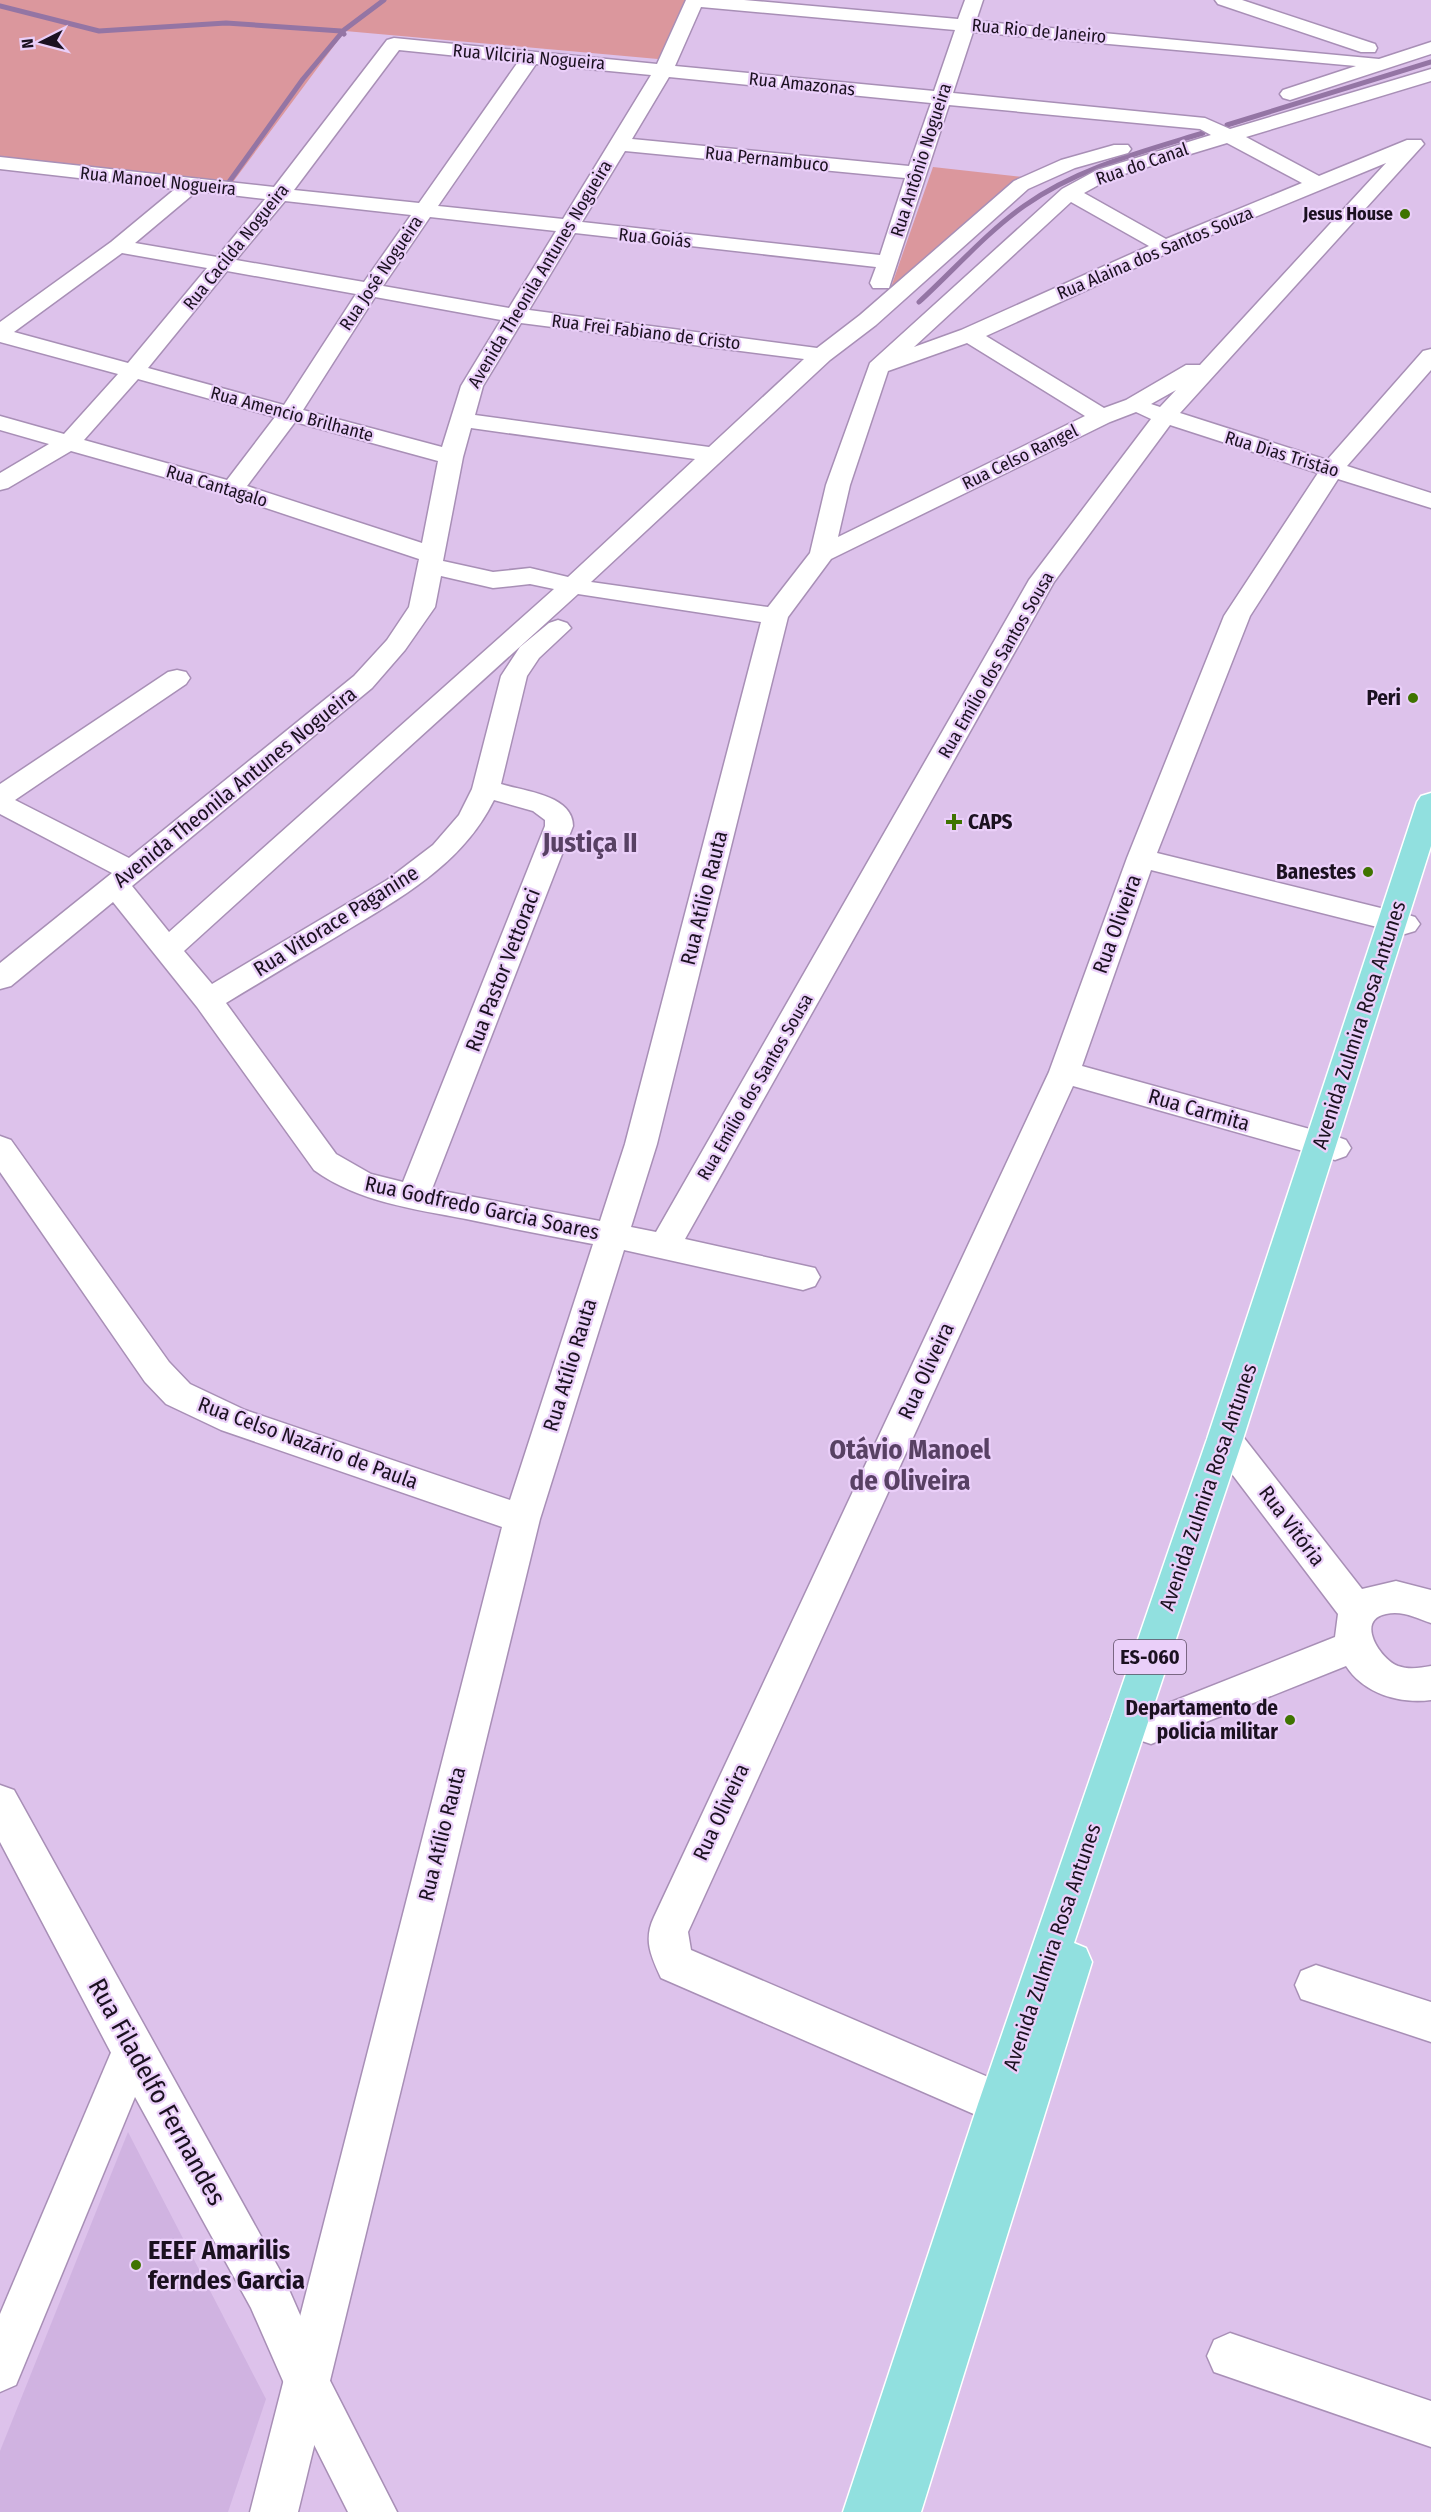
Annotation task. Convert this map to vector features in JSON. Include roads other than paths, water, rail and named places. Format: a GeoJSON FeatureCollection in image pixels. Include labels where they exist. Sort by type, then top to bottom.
{"type":"FeatureCollection","features":[{"type":"Feature","properties":{"kind":"main road","name":"Avenida Zulmira Rosa Antunes"},"geometry":{"type":"LineString","coordinates":[[867,2512],[1010,2108],[1232,1447],[1399,922],[1431,802]]}},
{"type":"Feature","properties":{"kind":"main road","name":"Avenida Zulmira Rosa Antunes"},"geometry":{"type":"LineString","coordinates":[[1399,922],[1431,845]]}},
{"type":"Feature","properties":{"kind":"main road","name":"Avenida Zulmira Rosa Antunes"},"geometry":{"type":"LineString","coordinates":[[897,2512],[1010,2108]]}},
{"type":"Feature","properties":{"kind":"street","name":"Rua Antônio Nogueira"},"geometry":{"type":"LineString","coordinates":[[868,320],[974,0]]}},
{"type":"Feature","properties":{"kind":"street"},"geometry":{"type":"LineString","coordinates":[[1224,0],[1395,60]]}},
{"type":"Feature","properties":{"kind":"street","name":"Rua Rio de Janeiro"},"geometry":{"type":"LineString","coordinates":[[694,1],[1395,60]]}},
{"type":"Feature","properties":{"kind":"street","name":"Avenida Theonila Antunes Nogueira"},"geometry":{"type":"LineString","coordinates":[[0,979],[363,682],[396,645],[422,607],[451,457],[472,386],[513,315],[664,70],[694,1]]}},
{"type":"Feature","properties":{"kind":"street","name":"Rua Vilciria Nogueira"},"geometry":{"type":"LineString","coordinates":[[394,44],[664,70]]}},
{"type":"Feature","properties":{"kind":"street","name":"Rua Cacilda Nogueira"},"geometry":{"type":"LineString","coordinates":[[0,483],[69,442],[134,370],[279,195],[394,44]]}},
{"type":"Feature","properties":{"kind":"street","name":"Rua José Nogueira"},"geometry":{"type":"LineString","coordinates":[[231,489],[290,413],[370,289],[531,57]]}},
{"type":"Feature","properties":{"kind":"street","name":"Rua do Canal"},"geometry":{"type":"LineString","coordinates":[[1272,101],[1395,60],[1430,65]]}},
{"type":"Feature","properties":{"kind":"street","name":"Rua do Canal"},"geometry":{"type":"LineString","coordinates":[[849,357],[1069,193],[1104,174],[1227,126],[1430,65]]}},
{"type":"Feature","properties":{"kind":"street","name":"Rua Amazonas"},"geometry":{"type":"LineString","coordinates":[[664,70],[1205,124]]}},
{"type":"Feature","properties":{"kind":"street","name":"Rua do Canal"},"geometry":{"type":"LineString","coordinates":[[868,320],[1021,185],[1068,164],[1205,124],[1227,126]]}},
{"type":"Feature","properties":{"kind":"street"},"geometry":{"type":"LineString","coordinates":[[1227,126],[1318,183]]}},
{"type":"Feature","properties":{"kind":"street","name":"Rua Alaina dos Santos Souza"},"geometry":{"type":"LineString","coordinates":[[849,357],[969,335],[1165,247],[1422,141]]}},
{"type":"Feature","properties":{"kind":"street","name":"Rua Emílio dos Santos Sousa"},"geometry":{"type":"LineString","coordinates":[[664,1246],[1042,580],[1164,417],[1216,358],[1422,141]]}},
{"type":"Feature","properties":{"kind":"street","name":"Rua Pernambuco"},"geometry":{"type":"LineString","coordinates":[[618,144],[916,173]]}},
{"type":"Feature","properties":{"kind":"street","name":"Rua Manoel Nogueira"},"geometry":{"type":"LineString","coordinates":[[0,163],[423,211]]}},
{"type":"Feature","properties":{"kind":"street"},"geometry":{"type":"LineString","coordinates":[[0,334],[118,246],[192,185]]}},
{"type":"Feature","properties":{"kind":"street"},"geometry":{"type":"LineString","coordinates":[[1069,193],[1165,247]]}},
{"type":"Feature","properties":{"kind":"street","name":"Rua Goiás"},"geometry":{"type":"LineString","coordinates":[[423,211],[888,262]]}},
{"type":"Feature","properties":{"kind":"street","name":"Rua Frei Fabiano de Cristo"},"geometry":{"type":"LineString","coordinates":[[118,246],[513,315],[849,357]]}},
{"type":"Feature","properties":{"kind":"street"},"geometry":{"type":"LineString","coordinates":[[167,950],[572,586],[714,455],[849,357],[868,320]]}},
{"type":"Feature","properties":{"kind":"street","name":"Rua Amencio Brilhante"},"geometry":{"type":"LineString","coordinates":[[0,334],[451,457]]}},
{"type":"Feature","properties":{"kind":"street"},"geometry":{"type":"LineString","coordinates":[[969,335],[1102,417]]}},
{"type":"Feature","properties":{"kind":"street","name":"Rua Oliveira"},"geometry":{"type":"LineString","coordinates":[[1010,2108],[676,1964],[669,1950],[668,1931],[1064,1072],[1141,858],[1237,616],[1332,469],[1431,356]]}},
{"type":"Feature","properties":{"kind":"street","name":"Rua Atílio Rauta"},"geometry":{"type":"LineString","coordinates":[[274,2512],[522,1519],[641,1144],[775,616],[822,554],[838,485],[849,357]]}},
{"type":"Feature","properties":{"kind":"street","name":"Rua Celso Rangel"},"geometry":{"type":"LineString","coordinates":[[822,554],[1102,417],[1134,405],[1216,358]]}},
{"type":"Feature","properties":{"kind":"street","name":"Rua Dias Tristão"},"geometry":{"type":"LineString","coordinates":[[1134,405],[1164,417],[1431,501]]}},
{"type":"Feature","properties":{"kind":"street"},"geometry":{"type":"LineString","coordinates":[[461,420],[714,455]]}},
{"type":"Feature","properties":{"kind":"street","name":"Rua Cantagalo"},"geometry":{"type":"LineString","coordinates":[[0,423],[231,489],[432,560]]}},
{"type":"Feature","properties":{"kind":"street"},"geometry":{"type":"LineString","coordinates":[[432,560],[493,580],[530,576],[599,591],[775,616]]}},
{"type":"Feature","properties":{"kind":"street","name":"Rua Vitorace Paganine"},"geometry":{"type":"LineString","coordinates":[[208,1000],[397,887],[443,852],[471,819],[486,789],[514,676],[529,653],[599,591]]}},
{"type":"Feature","properties":{"kind":"street"},"geometry":{"type":"LineString","coordinates":[[0,797],[177,678]]}},
{"type":"Feature","properties":{"kind":"street","name":"Rua Pastor Vettoraci"},"geometry":{"type":"LineString","coordinates":[[413,1197],[560,826],[559,817],[543,805],[486,789]]}},
{"type":"Feature","properties":{"kind":"street"},"geometry":{"type":"LineString","coordinates":[[0,803],[124,878]]}},
{"type":"Feature","properties":{"kind":"street"},"geometry":{"type":"LineString","coordinates":[[1141,858],[1399,922]]}},
{"type":"Feature","properties":{"kind":"street","name":"Rua Godfredo Garcia Soares"},"geometry":{"type":"LineString","coordinates":[[124,878],[167,950],[208,1000],[325,1162],[363,1184],[413,1197],[611,1235],[803,1277]]}},
{"type":"Feature","properties":{"kind":"street","name":"Rua Carmita"},"geometry":{"type":"LineString","coordinates":[[1064,1072],[1327,1146]]}},
{"type":"Feature","properties":{"kind":"street","name":"Rua Celso Nazário de Paula"},"geometry":{"type":"LineString","coordinates":[[0,1148],[157,1372],[178,1394],[233,1420],[522,1519]]}},
{"type":"Feature","properties":{"kind":"street","name":"Rua Vitória"},"geometry":{"type":"LineString","coordinates":[[1232,1447],[1357,1629],[1364,1662],[1380,1676],[1399,1684],[1419,1686],[1431,1683]]}},
{"type":"Feature","properties":{"kind":"street"},"geometry":{"type":"LineString","coordinates":[[1140,1723],[1357,1629],[1370,1602],[1386,1596],[1405,1596],[1431,1607]]}},
{"type":"Feature","properties":{"kind":"street","name":"Rua Filadelfo Fernandes"},"geometry":{"type":"LineString","coordinates":[[0,1803],[133,2051],[267,2292],[306,2381],[373,2512]]}},
{"type":"Feature","properties":{"kind":"street"},"geometry":{"type":"LineString","coordinates":[[1316,1985],[1431,2022]]}},
{"type":"Feature","properties":{"kind":"street"},"geometry":{"type":"LineString","coordinates":[[0,2369],[133,2051]]}},
{"type":"Feature","properties":{"kind":"street"},"geometry":{"type":"LineString","coordinates":[[1230,2356],[1431,2424]]}},
{"type":"Feature","properties":{"kind":"waterway"},"geometry":{"type":"LineString","coordinates":[[342,32],[384,0]]}},
{"type":"Feature","properties":{"kind":"waterway"},"geometry":{"type":"LineString","coordinates":[[0,6],[99,31],[226,23],[342,32]]}},
{"type":"Feature","properties":{"kind":"waterway"},"geometry":{"type":"LineString","coordinates":[[229,182],[303,79],[342,32]]}},
{"type":"Feature","properties":{"kind":"waterway"},"geometry":{"type":"LineString","coordinates":[[1227,125],[1431,62]]}},
{"type":"Feature","properties":{"kind":"waterway"},"geometry":{"type":"LineString","coordinates":[[919,302],[996,228],[1045,193],[1110,162],[1203,133]]}},
{"type":"Feature","properties":{"kind":"place","name":"Jesus House"},"geometry":{"type":"Point","coordinates":[1405,214]}},
{"type":"Feature","properties":{"kind":"place","name":"Peri"},"geometry":{"type":"Point","coordinates":[1413,698]}},
{"type":"Feature","properties":{"kind":"place","name":"CAPS"},"geometry":{"type":"Point","coordinates":[954,822]}},
{"type":"Feature","properties":{"kind":"place","name":"Banestes"},"geometry":{"type":"Point","coordinates":[1368,872]}},
{"type":"Feature","properties":{"kind":"place","name":"Departamento de policia militar"},"geometry":{"type":"Point","coordinates":[1290,1720]}},
{"type":"Feature","properties":{"kind":"place","name":"EEEF Amarilis ferndes Garcia"},"geometry":{"type":"Point","coordinates":[136,2265]}},
{"type":"Feature","properties":{"kind":"district","name":"Justiça II"},"geometry":{"type":"Point","coordinates":[590,843]}},
{"type":"Feature","properties":{"kind":"district","name":"Otávio Manoel de Oliveira"},"geometry":{"type":"Point","coordinates":[910,1466]}}]}
